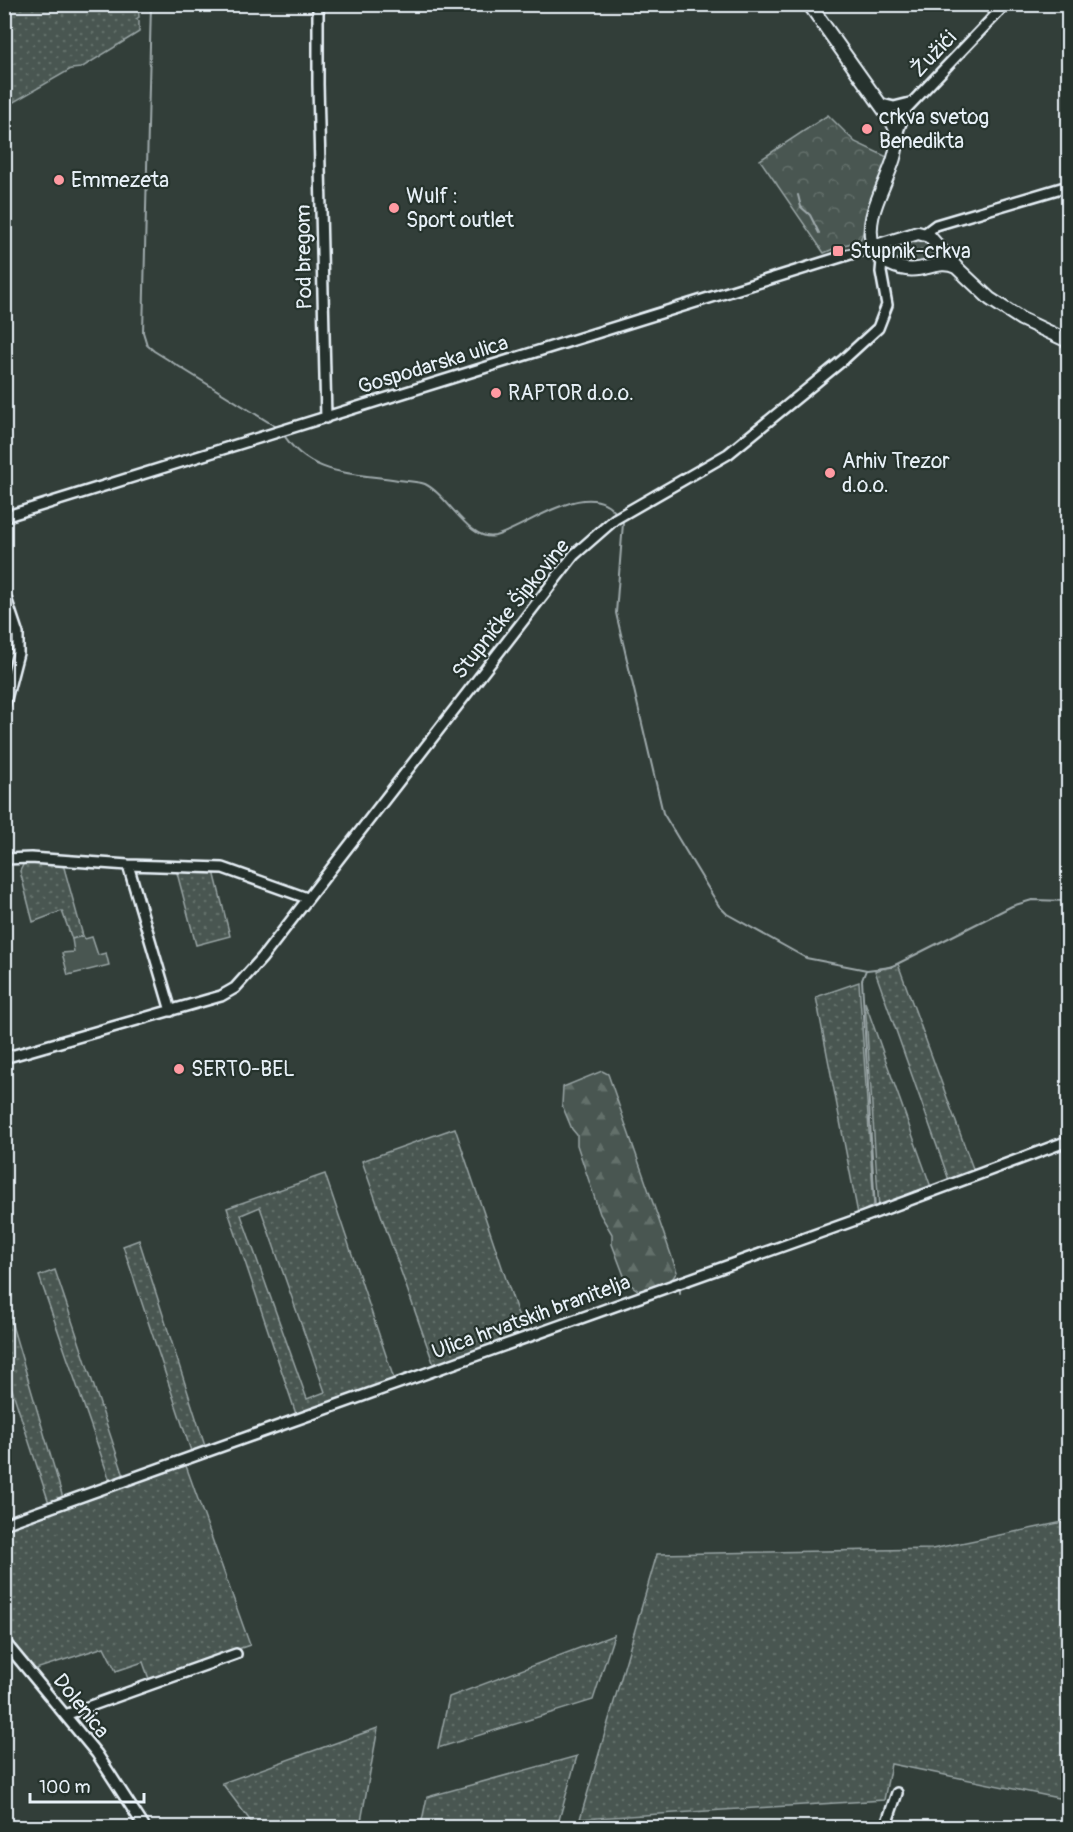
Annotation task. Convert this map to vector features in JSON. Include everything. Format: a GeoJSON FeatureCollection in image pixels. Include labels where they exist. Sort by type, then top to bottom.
{"type":"FeatureCollection","features":[{"type":"Feature","properties":{"kind":"main road"},"geometry":{"type":"LineString","coordinates":[[808,4],[897,134],[894,152],[870,226],[873,247],[882,261],[910,270],[945,263],[956,267]]}},
{"type":"Feature","properties":{"kind":"main road"},"geometry":{"type":"LineString","coordinates":[[873,247],[924,234],[933,239],[956,267],[1004,309],[1068,341]]}},
{"type":"Feature","properties":{"kind":"street","name":"Pod bregom"},"geometry":{"type":"LineString","coordinates":[[318,4],[326,418]]}},
{"type":"Feature","properties":{"kind":"street","name":"Žužići"},"geometry":{"type":"LineString","coordinates":[[897,134],[901,118],[912,102],[1006,4]]}},
{"type":"Feature","properties":{"kind":"street"},"geometry":{"type":"LineString","coordinates":[[878,104],[894,107],[912,102]]}},
{"type":"Feature","properties":{"kind":"street"},"geometry":{"type":"LineString","coordinates":[[924,234],[936,225],[1068,186]]}},
{"type":"Feature","properties":{"kind":"street","name":"Gospodarska ulica"},"geometry":{"type":"LineString","coordinates":[[4,517],[873,247]]}},
{"type":"Feature","properties":{"kind":"street","name":"Stupničke Šipkovine"},"geometry":{"type":"LineString","coordinates":[[4,1058],[221,996],[235,988],[262,958],[574,555],[619,517],[728,454],[843,360],[878,328],[887,305],[881,272],[882,261]]}},
{"type":"Feature","properties":{"kind":"street"},"geometry":{"type":"LineString","coordinates":[[4,592],[18,634],[18,653],[4,707]]}},
{"type":"Feature","properties":{"kind":"street"},"geometry":{"type":"LineString","coordinates":[[4,860],[31,858],[128,865],[223,868],[307,898]]}},
{"type":"Feature","properties":{"kind":"street"},"geometry":{"type":"LineString","coordinates":[[128,865],[171,1011]]}},
{"type":"Feature","properties":{"kind":"street","name":"Ulica hrvatskih branitelja"},"geometry":{"type":"LineString","coordinates":[[4,1524],[853,1221],[1068,1141]]}},
{"type":"Feature","properties":{"kind":"street","name":"Dolenica"},"geometry":{"type":"LineString","coordinates":[[4,1641],[120,1785],[145,1827]]}},
{"type":"Feature","properties":{"kind":"street"},"geometry":{"type":"LineString","coordinates":[[65,1715],[236,1654]]}},
{"type":"Feature","properties":{"kind":"street"},"geometry":{"type":"LineString","coordinates":[[885,1827],[897,1794]]}},
{"type":"Feature","properties":{"kind":"green space"},"geometry":{"type":"Polygon","coordinates":[[[5,4],[138,5],[139,17],[136,19],[139,21],[139,32],[81,68],[71,69],[5,107],[5,4]]]}},
{"type":"Feature","properties":{"kind":"green space"},"geometry":{"type":"Polygon","coordinates":[[[828,115],[855,142],[889,158],[860,241],[824,253],[760,160],[828,115]]]}},
{"type":"Feature","properties":{"kind":"green space"},"geometry":{"type":"Polygon","coordinates":[[[910,239],[927,239],[942,256],[940,260],[910,267],[885,255],[885,249],[910,239]]]}},
{"type":"Feature","properties":{"kind":"green space"},"geometry":{"type":"Polygon","coordinates":[[[25,861],[63,864],[83,936],[72,939],[62,911],[33,922],[20,871],[25,861]]]}},
{"type":"Feature","properties":{"kind":"green space"},"geometry":{"type":"Polygon","coordinates":[[[176,869],[214,871],[230,936],[196,945],[176,869]]]}},
{"type":"Feature","properties":{"kind":"green space"},"geometry":{"type":"Polygon","coordinates":[[[83,936],[85,939],[92,937],[98,955],[106,953],[109,965],[68,975],[62,953],[74,952],[72,939],[83,936]]]}},
{"type":"Feature","properties":{"kind":"green space"},"geometry":{"type":"Polygon","coordinates":[[[898,964],[975,1174],[950,1183],[875,971],[898,964]]]}},
{"type":"Feature","properties":{"kind":"green space"},"geometry":{"type":"Polygon","coordinates":[[[859,982],[874,1205],[858,1214],[816,997],[859,982]]]}},
{"type":"Feature","properties":{"kind":"green space"},"geometry":{"type":"Polygon","coordinates":[[[865,1002],[932,1190],[879,1209],[865,1002]]]}},
{"type":"Feature","properties":{"kind":"green space"},"geometry":{"type":"Polygon","coordinates":[[[602,1071],[608,1074],[677,1272],[670,1282],[640,1292],[626,1281],[612,1244],[612,1234],[600,1214],[577,1145],[577,1135],[562,1105],[563,1087],[602,1071]]]}},
{"type":"Feature","properties":{"kind":"green space"},"geometry":{"type":"Polygon","coordinates":[[[455,1128],[525,1335],[435,1368],[362,1161],[455,1128]]]}},
{"type":"Feature","properties":{"kind":"green space"},"geometry":{"type":"Polygon","coordinates":[[[325,1174],[395,1382],[297,1417],[227,1208],[325,1174]],[[260,1207],[241,1215],[307,1399],[325,1392],[260,1207]]]}},
{"type":"Feature","properties":{"kind":"green space"},"geometry":{"type":"Polygon","coordinates":[[[139,1240],[205,1446],[191,1451],[123,1246],[139,1240]]]}},
{"type":"Feature","properties":{"kind":"green space"},"geometry":{"type":"Polygon","coordinates":[[[55,1270],[124,1476],[110,1481],[39,1276],[55,1270]]]}},
{"type":"Feature","properties":{"kind":"green space"},"geometry":{"type":"Polygon","coordinates":[[[5,1301],[63,1498],[49,1503],[5,1368],[5,1301]]]}},
{"type":"Feature","properties":{"kind":"green space"},"geometry":{"type":"Polygon","coordinates":[[[185,1463],[250,1645],[149,1679],[143,1662],[116,1671],[104,1647],[33,1670],[5,1635],[4,1528],[185,1463]]]}},
{"type":"Feature","properties":{"kind":"green space"},"geometry":{"type":"Polygon","coordinates":[[[1068,1521],[1068,1800],[891,1764],[884,1800],[580,1819],[657,1554],[932,1549],[1068,1521]]]}},
{"type":"Feature","properties":{"kind":"green space"},"geometry":{"type":"Polygon","coordinates":[[[614,1635],[593,1700],[438,1748],[449,1697],[614,1635]]]}},
{"type":"Feature","properties":{"kind":"green space"},"geometry":{"type":"Polygon","coordinates":[[[378,1728],[360,1827],[255,1827],[222,1783],[378,1728]]]}},
{"type":"Feature","properties":{"kind":"green space"},"geometry":{"type":"Polygon","coordinates":[[[577,1756],[557,1827],[412,1827],[421,1825],[427,1797],[577,1756]]]}},
{"type":"Feature","properties":{"kind":"waterway"},"geometry":{"type":"LineString","coordinates":[[151,4],[143,332],[147,345],[154,351],[278,428]]}},
{"type":"Feature","properties":{"kind":"waterway"},"geometry":{"type":"LineString","coordinates":[[798,195],[801,207],[810,215],[819,233]]}},
{"type":"Feature","properties":{"kind":"waterway"},"geometry":{"type":"LineString","coordinates":[[282,432],[293,446],[318,465],[348,473],[425,484],[434,490],[467,525],[485,536],[495,536],[509,531],[576,501],[592,500],[606,504],[617,515]]}},
{"type":"Feature","properties":{"kind":"waterway"},"geometry":{"type":"LineString","coordinates":[[620,520],[623,523],[616,613],[663,813],[719,906],[727,914],[806,958],[867,970],[891,967],[1012,906],[1032,900],[1068,901]]}},
{"type":"Feature","properties":{"kind":"waterway"},"geometry":{"type":"LineString","coordinates":[[866,970],[862,980],[875,1209]]}},
{"type":"Feature","properties":{"kind":"waterway"},"geometry":{"type":"LineString","coordinates":[[679,1280],[681,1277],[717,1265]]}},
{"type":"Feature","properties":{"kind":"place","name":"crkva svetog Benedikta"},"geometry":{"type":"Point","coordinates":[867,129]}},
{"type":"Feature","properties":{"kind":"place","name":"Emmezeta"},"geometry":{"type":"Point","coordinates":[59,180]}},
{"type":"Feature","properties":{"kind":"place","name":"Wulf : Sport outlet"},"geometry":{"type":"Point","coordinates":[394,208]}},
{"type":"Feature","properties":{"kind":"place","name":"Stupnik-crkva"},"geometry":{"type":"Point","coordinates":[838,251]}},
{"type":"Feature","properties":{"kind":"place","name":"RAPTOR d.o.o."},"geometry":{"type":"Point","coordinates":[496,393]}},
{"type":"Feature","properties":{"kind":"place","name":"Arhiv Trezor d.o.o."},"geometry":{"type":"Point","coordinates":[830,473]}},
{"type":"Feature","properties":{"kind":"place","name":"SERTO-BEL"},"geometry":{"type":"Point","coordinates":[179,1069]}}]}
